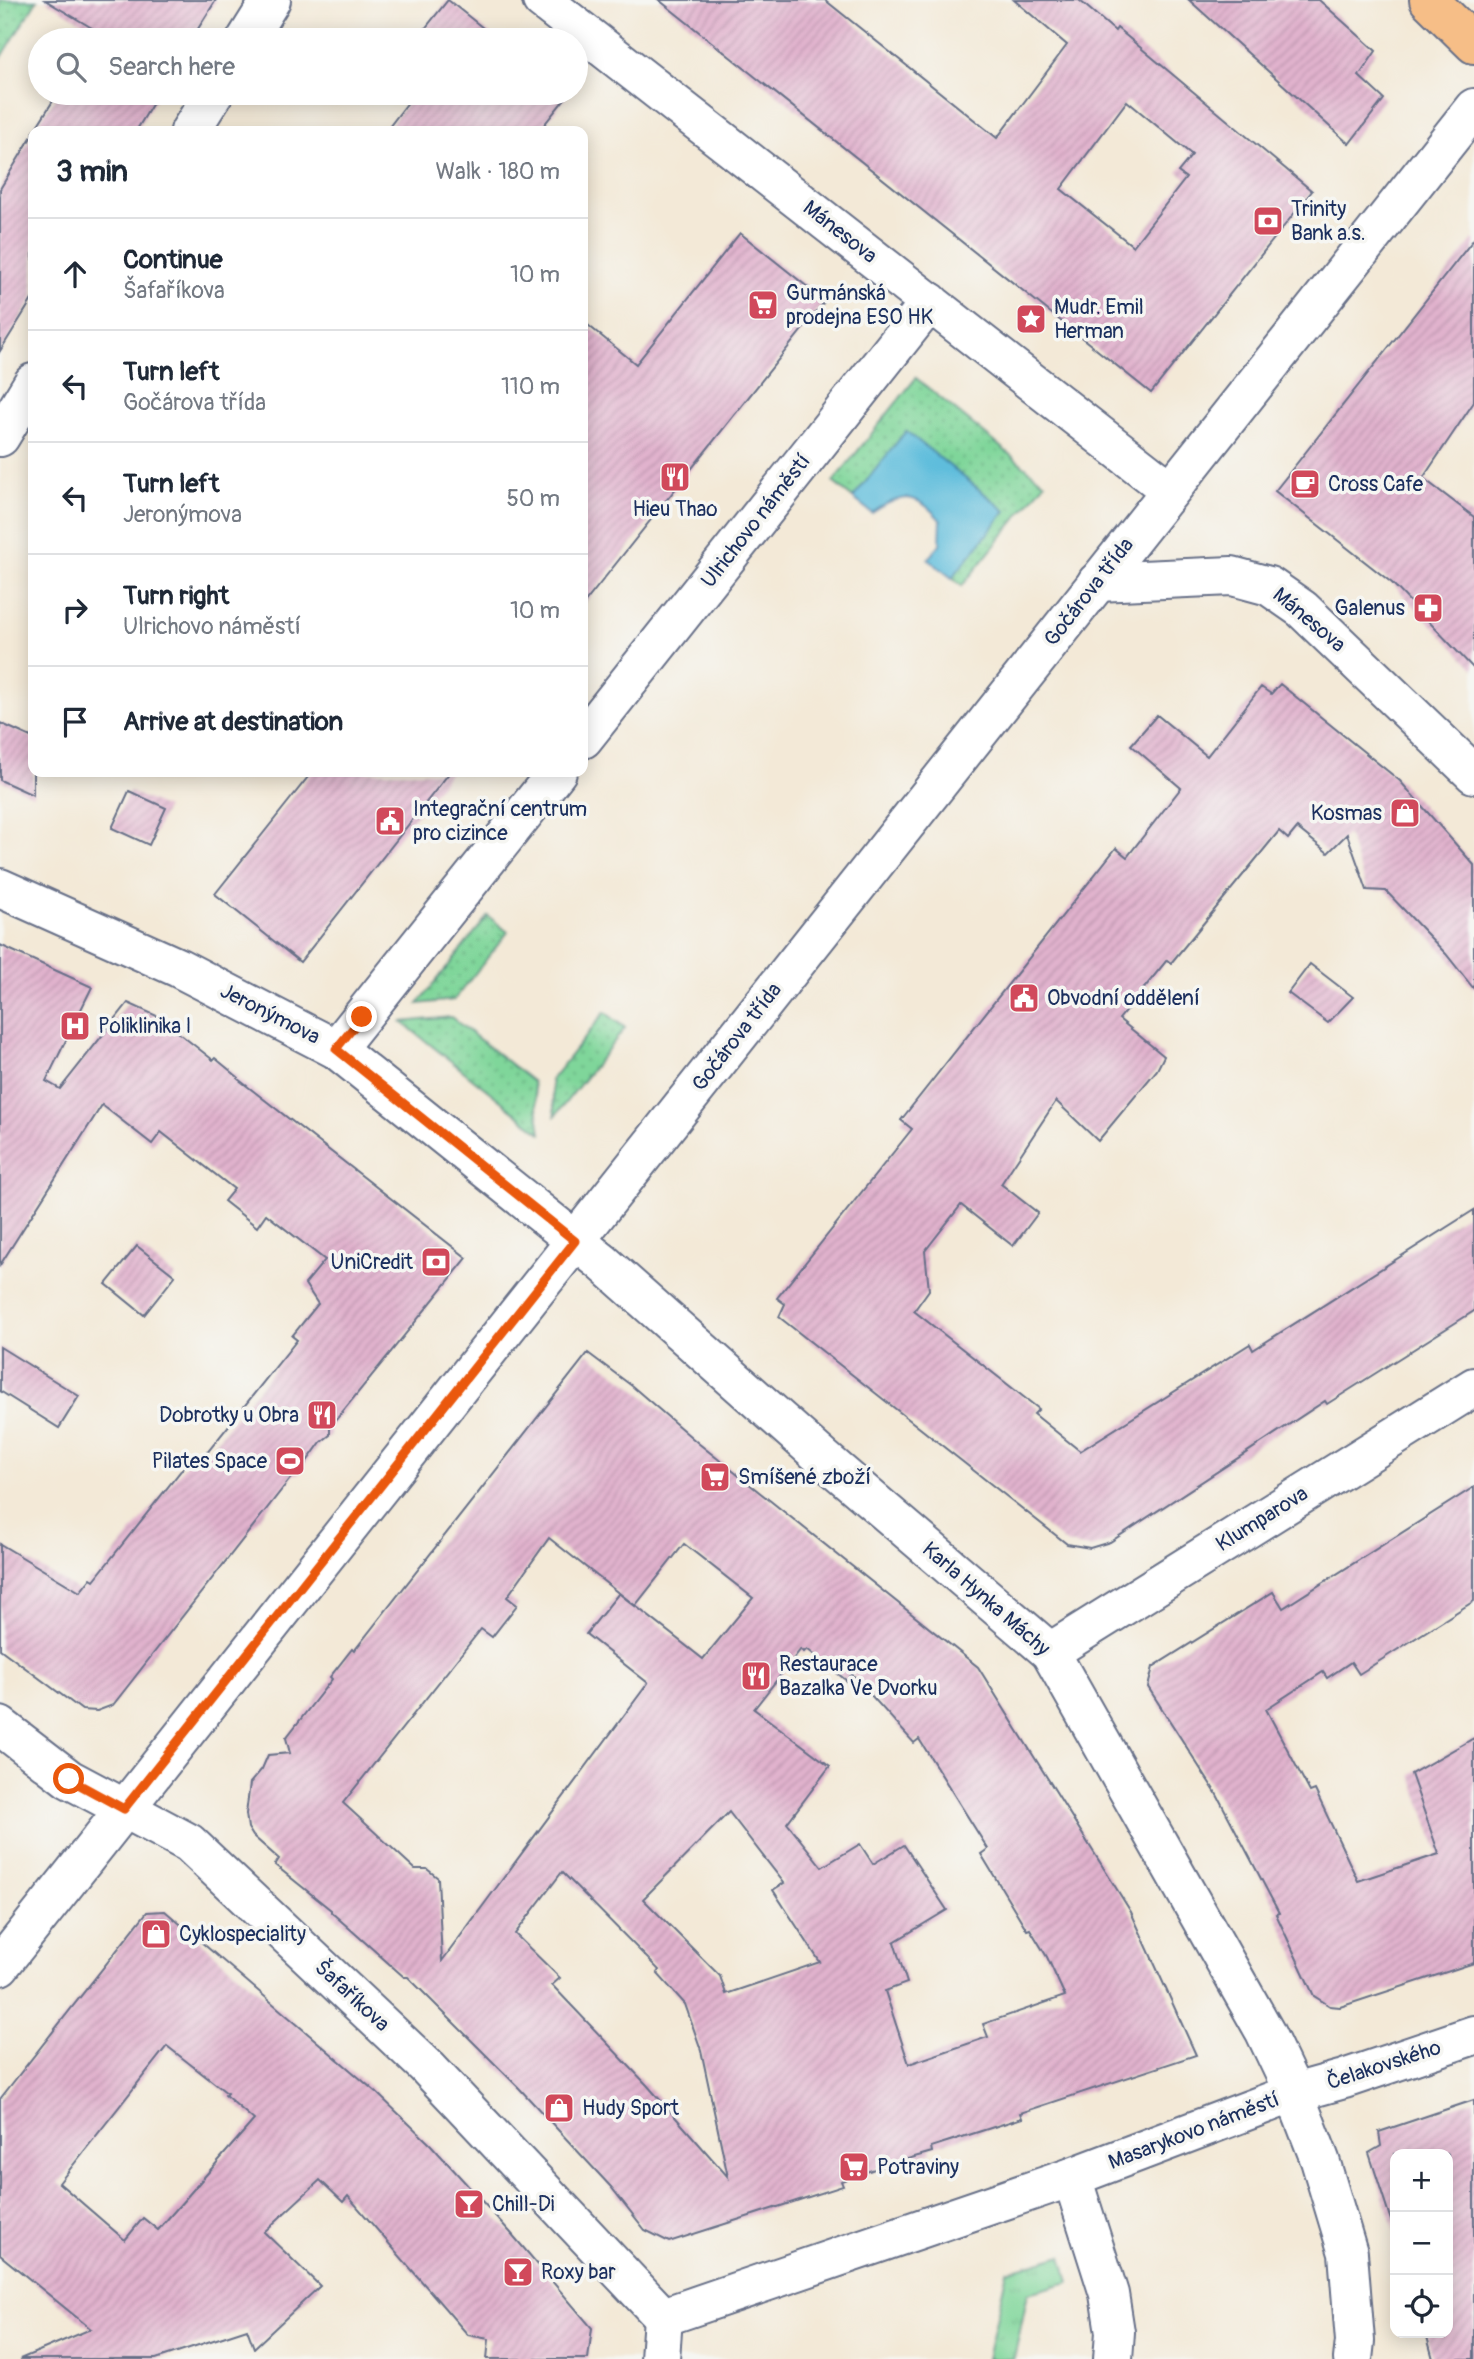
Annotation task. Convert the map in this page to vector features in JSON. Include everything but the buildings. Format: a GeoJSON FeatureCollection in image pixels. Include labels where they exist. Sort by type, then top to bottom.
{"type":"FeatureCollection","features":[{"type":"Feature","properties":{"kind":"main road"},"geometry":{"type":"LineString","coordinates":[[1429,0],[1474,44]]}},
{"type":"Feature","properties":{"kind":"street"},"geometry":{"type":"LineString","coordinates":[[254,28],[271,0]]}},
{"type":"Feature","properties":{"kind":"street","name":"Mánesova"},"geometry":{"type":"LineString","coordinates":[[542,0],[578,28]]}},
{"type":"Feature","properties":{"kind":"street","name":"Mánesova"},"geometry":{"type":"LineString","coordinates":[[588,36],[1170,490]]}},
{"type":"Feature","properties":{"kind":"street"},"geometry":{"type":"LineString","coordinates":[[193,126],[206,105]]}},
{"type":"Feature","properties":{"kind":"street","name":"Gočárova třída"},"geometry":{"type":"LineString","coordinates":[[0,1966],[1474,108]]}},
{"type":"Feature","properties":{"kind":"street","name":"Ulrichovo náměstí"},"geometry":{"type":"LineString","coordinates":[[588,733],[930,302]]}},
{"type":"Feature","properties":{"kind":"street"},"geometry":{"type":"LineString","coordinates":[[0,436],[28,391]]}},
{"type":"Feature","properties":{"kind":"street","name":"Mánesova"},"geometry":{"type":"LineString","coordinates":[[1097,582],[1232,576],[1269,586],[1302,610],[1474,774]]}},
{"type":"Feature","properties":{"kind":"street"},"geometry":{"type":"LineString","coordinates":[[336,1049],[553,777]]}},
{"type":"Feature","properties":{"kind":"street","name":"Jeronýmova"},"geometry":{"type":"LineString","coordinates":[[0,888],[179,968],[336,1049],[575,1241]]}},
{"type":"Feature","properties":{"kind":"street","name":"Karla Hynka Máchy"},"geometry":{"type":"LineString","coordinates":[[575,1241],[1050,1652],[1265,2032],[1294,2093]]}},
{"type":"Feature","properties":{"kind":"street","name":"Klumparova"},"geometry":{"type":"LineString","coordinates":[[1050,1652],[1474,1387]]}},
{"type":"Feature","properties":{"kind":"street","name":"Šafaříkova"},"geometry":{"type":"LineString","coordinates":[[0,1726],[69,1779],[189,1843],[426,2066],[663,2316]]}},
{"type":"Feature","properties":{"kind":"street","name":"Čelakovského"},"geometry":{"type":"LineString","coordinates":[[1294,2093],[1474,2035]]}},
{"type":"Feature","properties":{"kind":"street","name":"Masarykovo náměstí"},"geometry":{"type":"LineString","coordinates":[[663,2316],[1072,2176],[1294,2093],[1320,2160],[1348,2253],[1355,2341],[1353,2359]]}},
{"type":"Feature","properties":{"kind":"street"},"geometry":{"type":"LineString","coordinates":[[1072,2176],[1109,2294],[1115,2332],[1113,2359]]}},
{"type":"Feature","properties":{"kind":"street"},"geometry":{"type":"LineString","coordinates":[[660,2359],[663,2316]]}},
{"type":"Feature","properties":{"kind":"green space"},"geometry":{"type":"Polygon","coordinates":[[[0,0],[37,0],[0,60],[0,0]]]}},
{"type":"Feature","properties":{"kind":"green space"},"geometry":{"type":"Polygon","coordinates":[[[916,378],[1045,483],[962,586],[952,578],[1005,510],[906,432],[853,498],[833,482],[916,378]]]}},
{"type":"Feature","properties":{"kind":"green space"},"geometry":{"type":"Polygon","coordinates":[[[488,916],[508,932],[454,1000],[418,1004],[488,916]]]}},
{"type":"Feature","properties":{"kind":"green space"},"geometry":{"type":"Polygon","coordinates":[[[605,1012],[625,1028],[555,1116],[551,1080],[605,1012]]]}},
{"type":"Feature","properties":{"kind":"green space"},"geometry":{"type":"Polygon","coordinates":[[[451,1017],[533,1082],[541,1133],[402,1022],[451,1017]]]}},
{"type":"Feature","properties":{"kind":"green space"},"geometry":{"type":"Polygon","coordinates":[[[1062,2255],[1069,2282],[1028,2293],[1014,2359],[987,2359],[1007,2271],[1062,2255]]]}},
{"type":"Feature","properties":{"kind":"water"},"geometry":{"type":"Polygon","coordinates":[[[906,431],[1006,511],[952,578],[928,559],[940,544],[941,521],[932,511],[917,500],[909,498],[892,501],[872,513],[853,498],[906,431]]]}},
{"type":"Feature","properties":{"kind":"place","name":"Trinity Bank a.s."},"geometry":{"type":"Point","coordinates":[1268,221]}},
{"type":"Feature","properties":{"kind":"place","name":"Gurmánská prodejna ESO HK"},"geometry":{"type":"Point","coordinates":[763,305]}},
{"type":"Feature","properties":{"kind":"place","name":"Mudr. Emil Herman"},"geometry":{"type":"Point","coordinates":[1031,319]}},
{"type":"Feature","properties":{"kind":"place","name":"Hieu Thao"},"geometry":{"type":"Point","coordinates":[675,477]}},
{"type":"Feature","properties":{"kind":"place","name":"Cross Cafe"},"geometry":{"type":"Point","coordinates":[1305,484]}},
{"type":"Feature","properties":{"kind":"place","name":"Galenus"},"geometry":{"type":"Point","coordinates":[1428,608]}},
{"type":"Feature","properties":{"kind":"place","name":"Kosmas"},"geometry":{"type":"Point","coordinates":[1405,813]}},
{"type":"Feature","properties":{"kind":"place","name":"Integrační centrum pro cizince"},"geometry":{"type":"Point","coordinates":[390,821]}},
{"type":"Feature","properties":{"kind":"place","name":"Obvodní oddělení"},"geometry":{"type":"Point","coordinates":[1024,998]}},
{"type":"Feature","properties":{"kind":"place","name":"Poliklinika I"},"geometry":{"type":"Point","coordinates":[75,1026]}},
{"type":"Feature","properties":{"kind":"place","name":"UniCredit"},"geometry":{"type":"Point","coordinates":[436,1262]}},
{"type":"Feature","properties":{"kind":"place","name":"Dobrotky u Obra"},"geometry":{"type":"Point","coordinates":[322,1415]}},
{"type":"Feature","properties":{"kind":"place","name":"Pilates Space"},"geometry":{"type":"Point","coordinates":[290,1461]}},
{"type":"Feature","properties":{"kind":"place","name":"Smíšené zboží"},"geometry":{"type":"Point","coordinates":[715,1477]}},
{"type":"Feature","properties":{"kind":"place","name":"Restaurace Bazalka Ve Dvorku"},"geometry":{"type":"Point","coordinates":[756,1676]}},
{"type":"Feature","properties":{"kind":"place","name":"Cyklospeciality"},"geometry":{"type":"Point","coordinates":[156,1934]}},
{"type":"Feature","properties":{"kind":"place","name":"Hudy Sport"},"geometry":{"type":"Point","coordinates":[559,2108]}},
{"type":"Feature","properties":{"kind":"place","name":"Potraviny"},"geometry":{"type":"Point","coordinates":[854,2167]}},
{"type":"Feature","properties":{"kind":"place","name":"Chill-Di"},"geometry":{"type":"Point","coordinates":[469,2204]}},
{"type":"Feature","properties":{"kind":"place","name":"Roxy bar"},"geometry":{"type":"Point","coordinates":[518,2272]}},
{"type":"Feature","properties":{"kind":"route"},"geometry":{"type":"LineString","coordinates":[[69,1779],[124,1809],[575,1241],[336,1049],[362,1017]]}}]}
